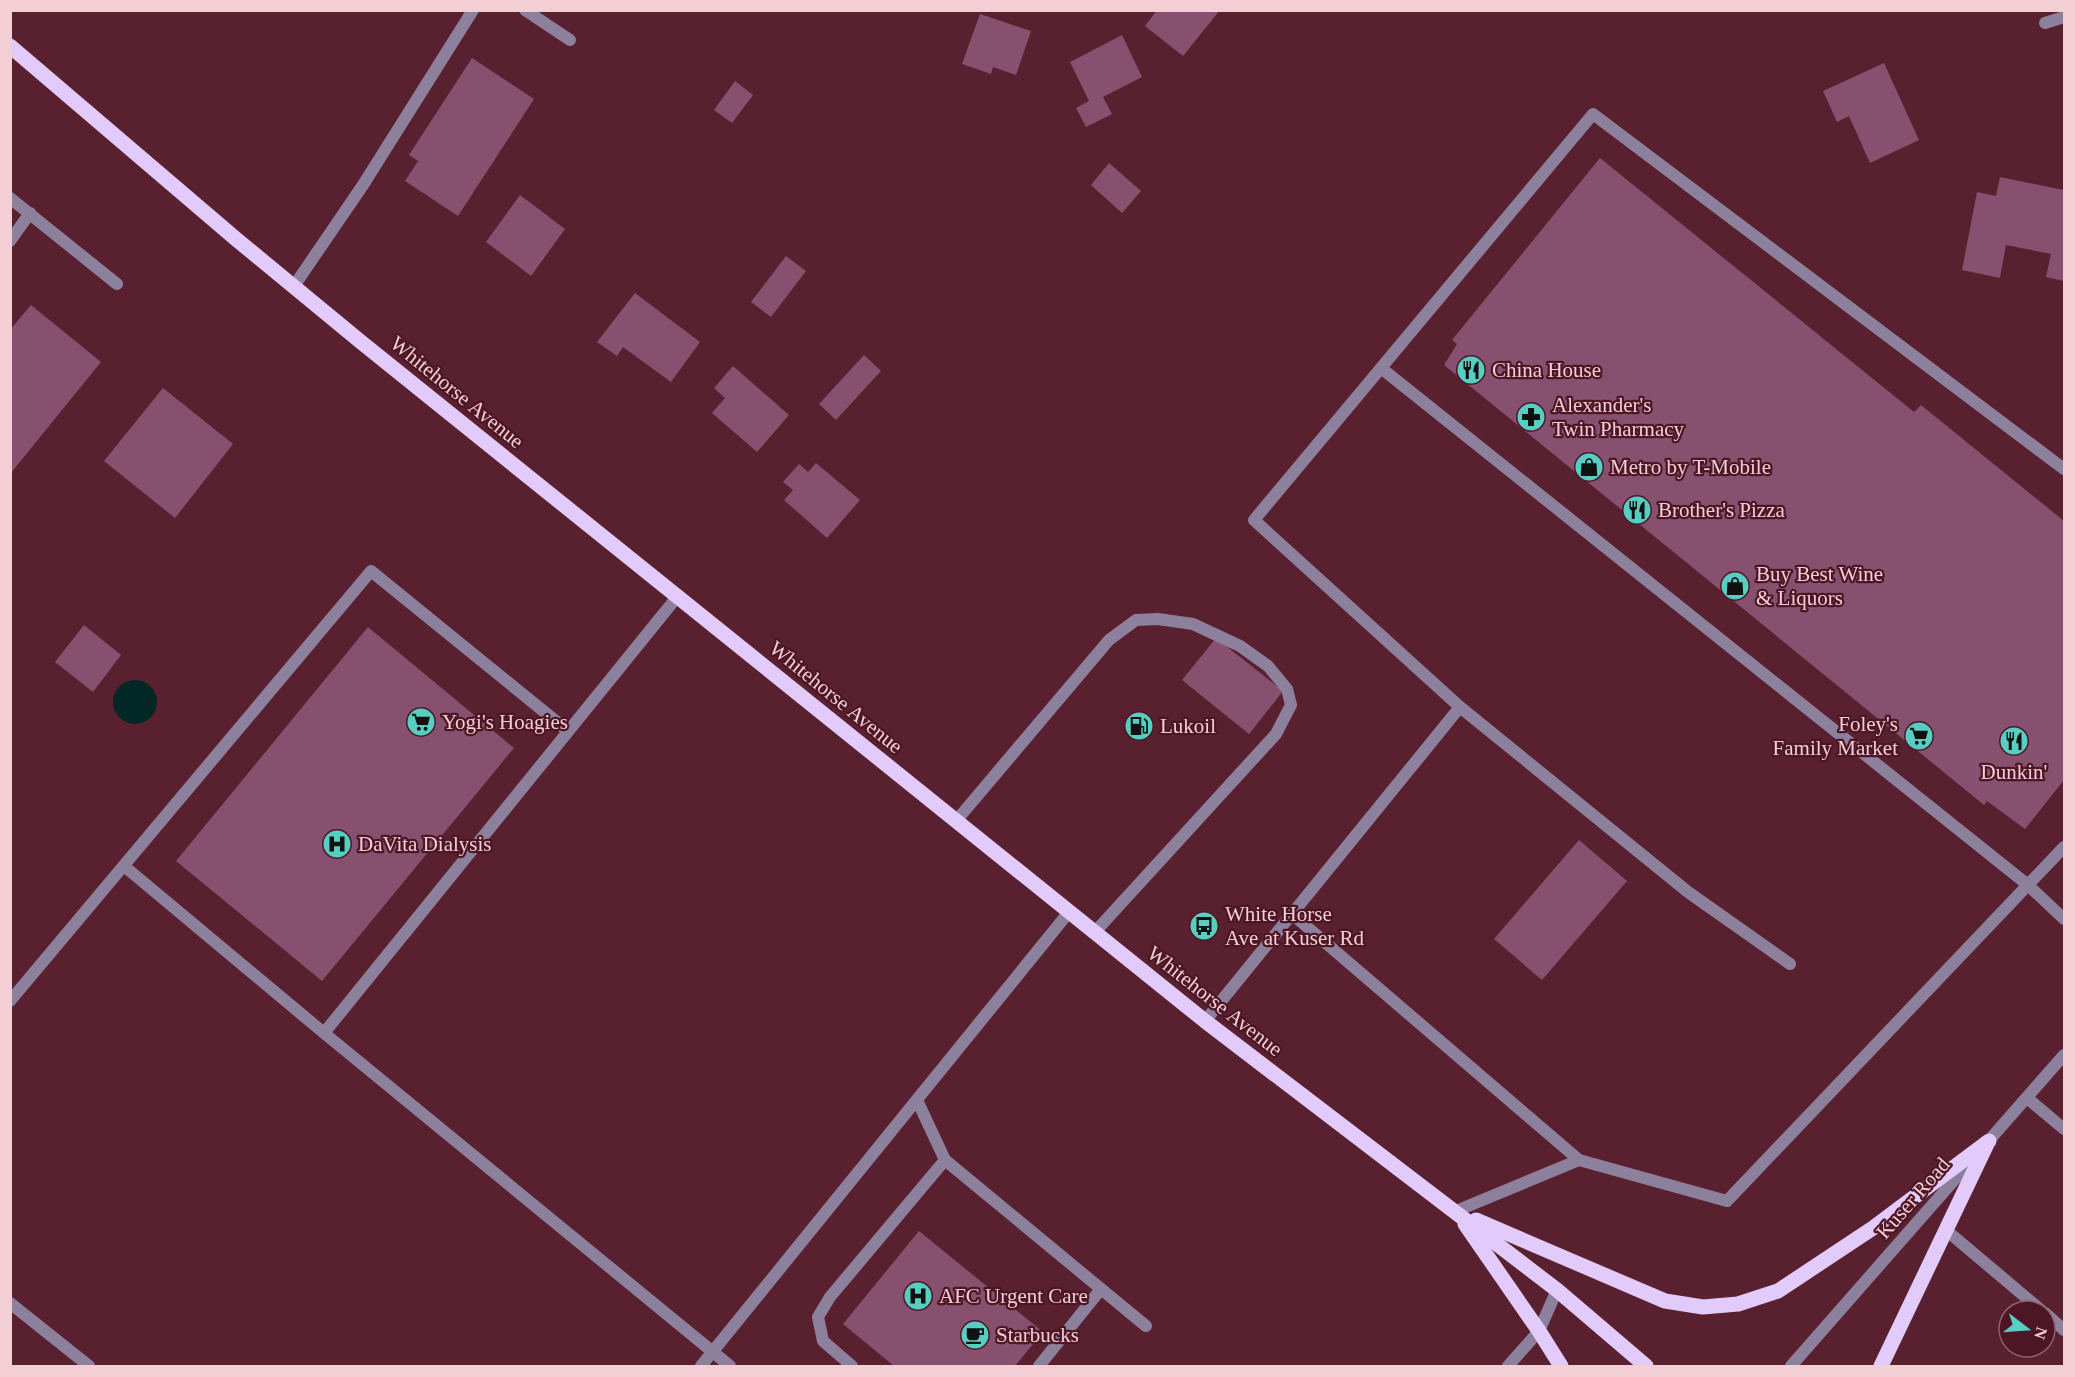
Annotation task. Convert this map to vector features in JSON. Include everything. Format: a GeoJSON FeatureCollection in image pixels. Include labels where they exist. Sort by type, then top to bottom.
{"type":"FeatureCollection","features":[{"type":"Feature","properties":{"kind":"main road","name":"Whitehorse Avenue"},"geometry":{"type":"LineString","coordinates":[[10,46],[294,286],[677,597],[1205,1022],[1456,1211],[1557,1290],[1646,1366]]}},
{"type":"Feature","properties":{"kind":"main road"},"geometry":{"type":"LineString","coordinates":[[1456,1211],[1665,1301],[1703,1307],[1738,1304],[1778,1291],[1873,1228],[1989,1142]]}},
{"type":"Feature","properties":{"kind":"main road"},"geometry":{"type":"LineString","coordinates":[[1881,1366],[1989,1142]]}},
{"type":"Feature","properties":{"kind":"main road"},"geometry":{"type":"LineString","coordinates":[[1456,1211],[1539,1330],[1561,1366]]}},
{"type":"Feature","properties":{"kind":"street"},"geometry":{"type":"LineString","coordinates":[[294,286],[363,185],[473,10]]}},
{"type":"Feature","properties":{"kind":"street"},"geometry":{"type":"LineString","coordinates":[[525,10],[570,40]]}},
{"type":"Feature","properties":{"kind":"street"},"geometry":{"type":"LineString","coordinates":[[2045,23],[2064,17]]}},
{"type":"Feature","properties":{"kind":"street"},"geometry":{"type":"LineString","coordinates":[[1790,964],[1688,892],[1460,707],[1254,520],[1593,114],[2064,469]]}},
{"type":"Feature","properties":{"kind":"street"},"geometry":{"type":"LineString","coordinates":[[10,198],[117,284]]}},
{"type":"Feature","properties":{"kind":"street"},"geometry":{"type":"LineString","coordinates":[[10,241],[30,213]]}},
{"type":"Feature","properties":{"kind":"street"},"geometry":{"type":"LineString","coordinates":[[1381,368],[2028,885],[2064,919]]}},
{"type":"Feature","properties":{"kind":"street"},"geometry":{"type":"LineString","coordinates":[[10,1001],[370,571],[568,730]]}},
{"type":"Feature","properties":{"kind":"street"},"geometry":{"type":"LineString","coordinates":[[324,1033],[677,597]]}},
{"type":"Feature","properties":{"kind":"street"},"geometry":{"type":"LineString","coordinates":[[956,821],[1109,640],[1136,620],[1158,619],[1193,624],[1240,646],[1268,666],[1287,689],[1291,705],[1276,734],[1094,933]]}},
{"type":"Feature","properties":{"kind":"street"},"geometry":{"type":"LineString","coordinates":[[1205,1022],[1460,707]]}},
{"type":"Feature","properties":{"kind":"street"},"geometry":{"type":"LineString","coordinates":[[1292,914],[1579,1160],[1727,1201],[2064,847]]}},
{"type":"Feature","properties":{"kind":"street"},"geometry":{"type":"LineString","coordinates":[[124,866],[730,1366]]}},
{"type":"Feature","properties":{"kind":"street"},"geometry":{"type":"LineString","coordinates":[[701,1366],[1069,912]]}},
{"type":"Feature","properties":{"kind":"street","name":"Kuser Road"},"geometry":{"type":"LineString","coordinates":[[1791,1366],[2064,1054]]}},
{"type":"Feature","properties":{"kind":"street"},"geometry":{"type":"LineString","coordinates":[[2027,1098],[2064,1129]]}},
{"type":"Feature","properties":{"kind":"street"},"geometry":{"type":"LineString","coordinates":[[917,1100],[945,1160],[1146,1326]]}},
{"type":"Feature","properties":{"kind":"street"},"geometry":{"type":"LineString","coordinates":[[852,1366],[824,1341],[818,1317],[830,1297],[945,1160]]}},
{"type":"Feature","properties":{"kind":"street"},"geometry":{"type":"LineString","coordinates":[[1456,1211],[1579,1160]]}},
{"type":"Feature","properties":{"kind":"street"},"geometry":{"type":"LineString","coordinates":[[1946,1230],[2028,1299]]}},
{"type":"Feature","properties":{"kind":"street"},"geometry":{"type":"LineString","coordinates":[[1039,1366],[1101,1289]]}},
{"type":"Feature","properties":{"kind":"street"},"geometry":{"type":"LineString","coordinates":[[1508,1366],[1539,1330],[1557,1290]]}},
{"type":"Feature","properties":{"kind":"street"},"geometry":{"type":"LineString","coordinates":[[10,1303],[88,1366]]}},
{"type":"Feature","properties":{"kind":"water"},"geometry":{"type":"Polygon","coordinates":[[[135,680],[151,686],[157,702],[151,718],[135,724],[119,718],[113,702],[119,686],[135,680]]]}},
{"type":"Feature","properties":{"kind":"building"},"geometry":{"type":"Polygon","coordinates":[[[1157,10],[1220,10],[1183,56],[1145,26],[1157,10]]]}},
{"type":"Feature","properties":{"kind":"building"},"geometry":{"type":"Polygon","coordinates":[[[980,14],[1031,31],[1016,75],[993,67],[991,74],[962,64],[980,14]]]}},
{"type":"Feature","properties":{"kind":"building"},"geometry":{"type":"Polygon","coordinates":[[[1122,35],[1142,77],[1103,97],[1112,114],[1086,127],[1076,108],[1089,101],[1070,62],[1122,35]]]}},
{"type":"Feature","properties":{"kind":"building"},"geometry":{"type":"Polygon","coordinates":[[[472,58],[534,99],[458,216],[405,181],[418,161],[409,155],[472,58]]]}},
{"type":"Feature","properties":{"kind":"building"},"geometry":{"type":"Polygon","coordinates":[[[1884,63],[1919,140],[1870,163],[1849,116],[1837,122],[1823,91],[1884,63]]]}},
{"type":"Feature","properties":{"kind":"building"},"geometry":{"type":"Polygon","coordinates":[[[735,81],[753,95],[732,123],[714,110],[735,81]]]}},
{"type":"Feature","properties":{"kind":"building"},"geometry":{"type":"Polygon","coordinates":[[[1600,158],[1914,412],[1921,405],[2064,521],[2064,780],[2025,829],[1987,801],[1984,805],[1444,365],[1457,344],[1452,340],[1600,158]]]}},
{"type":"Feature","properties":{"kind":"building"},"geometry":{"type":"Polygon","coordinates":[[[1109,163],[1141,191],[1122,213],[1091,185],[1109,163]]]}},
{"type":"Feature","properties":{"kind":"building"},"geometry":{"type":"Polygon","coordinates":[[[2000,177],[2064,190],[2064,281],[2046,277],[2051,254],[2006,245],[2000,278],[1962,270],[1977,192],[1996,196],[2000,177]]]}},
{"type":"Feature","properties":{"kind":"building"},"geometry":{"type":"Polygon","coordinates":[[[520,195],[565,229],[531,276],[486,242],[520,195]]]}},
{"type":"Feature","properties":{"kind":"building"},"geometry":{"type":"Polygon","coordinates":[[[786,256],[806,271],[771,317],[751,302],[786,256]]]}},
{"type":"Feature","properties":{"kind":"building"},"geometry":{"type":"Polygon","coordinates":[[[635,293],[700,342],[671,382],[623,347],[617,356],[597,342],[635,293]]]}},
{"type":"Feature","properties":{"kind":"building"},"geometry":{"type":"Polygon","coordinates":[[[31,305],[101,362],[10,474],[10,330],[31,305]]]}},
{"type":"Feature","properties":{"kind":"building"},"geometry":{"type":"Polygon","coordinates":[[[864,355],[881,371],[836,420],[819,404],[864,355]]]}},
{"type":"Feature","properties":{"kind":"building"},"geometry":{"type":"Polygon","coordinates":[[[733,366],[789,415],[757,452],[712,413],[725,398],[714,388],[733,366]]]}},
{"type":"Feature","properties":{"kind":"building"},"geometry":{"type":"Polygon","coordinates":[[[163,388],[233,444],[175,518],[104,461],[163,388]]]}},
{"type":"Feature","properties":{"kind":"building"},"geometry":{"type":"Polygon","coordinates":[[[816,463],[860,500],[827,538],[784,500],[793,490],[783,482],[799,464],[808,472],[816,463]]]}},
{"type":"Feature","properties":{"kind":"building"},"geometry":{"type":"Polygon","coordinates":[[[84,625],[121,655],[93,692],[55,662],[84,625]]]}},
{"type":"Feature","properties":{"kind":"building"},"geometry":{"type":"Polygon","coordinates":[[[368,627],[514,748],[322,981],[176,861],[368,627]]]}},
{"type":"Feature","properties":{"kind":"building"},"geometry":{"type":"Polygon","coordinates":[[[1216,638],[1283,691],[1249,734],[1182,680],[1216,638]]]}},
{"type":"Feature","properties":{"kind":"building"},"geometry":{"type":"Polygon","coordinates":[[[1579,840],[1627,881],[1542,980],[1494,939],[1579,840]]]}},
{"type":"Feature","properties":{"kind":"building"},"geometry":{"type":"Polygon","coordinates":[[[919,1231],[1043,1332],[1015,1366],[894,1366],[843,1324],[919,1231]]]}},
{"type":"Feature","properties":{"kind":"place","name":"China House"},"geometry":{"type":"Point","coordinates":[1471,370]}},
{"type":"Feature","properties":{"kind":"place","name":"Alexander's Twin Pharmacy"},"geometry":{"type":"Point","coordinates":[1531,417]}},
{"type":"Feature","properties":{"kind":"place","name":"Metro by T-Mobile"},"geometry":{"type":"Point","coordinates":[1589,467]}},
{"type":"Feature","properties":{"kind":"place","name":"Brother's Pizza"},"geometry":{"type":"Point","coordinates":[1637,510]}},
{"type":"Feature","properties":{"kind":"place","name":"Buy Best Wine & Liquors"},"geometry":{"type":"Point","coordinates":[1735,586]}},
{"type":"Feature","properties":{"kind":"place","name":"Yogi's Hoagies"},"geometry":{"type":"Point","coordinates":[421,722]}},
{"type":"Feature","properties":{"kind":"place","name":"Lukoil"},"geometry":{"type":"Point","coordinates":[1139,726]}},
{"type":"Feature","properties":{"kind":"place","name":"Foley's Family Market"},"geometry":{"type":"Point","coordinates":[1919,736]}},
{"type":"Feature","properties":{"kind":"place","name":"Dunkin'"},"geometry":{"type":"Point","coordinates":[2014,741]}},
{"type":"Feature","properties":{"kind":"place","name":"DaVita Dialysis"},"geometry":{"type":"Point","coordinates":[337,844]}},
{"type":"Feature","properties":{"kind":"place","name":"White Horse Ave at Kuser Rd"},"geometry":{"type":"Point","coordinates":[1204,926]}},
{"type":"Feature","properties":{"kind":"place","name":"AFC Urgent Care"},"geometry":{"type":"Point","coordinates":[918,1296]}},
{"type":"Feature","properties":{"kind":"place","name":"Starbucks"},"geometry":{"type":"Point","coordinates":[975,1335]}}]}
